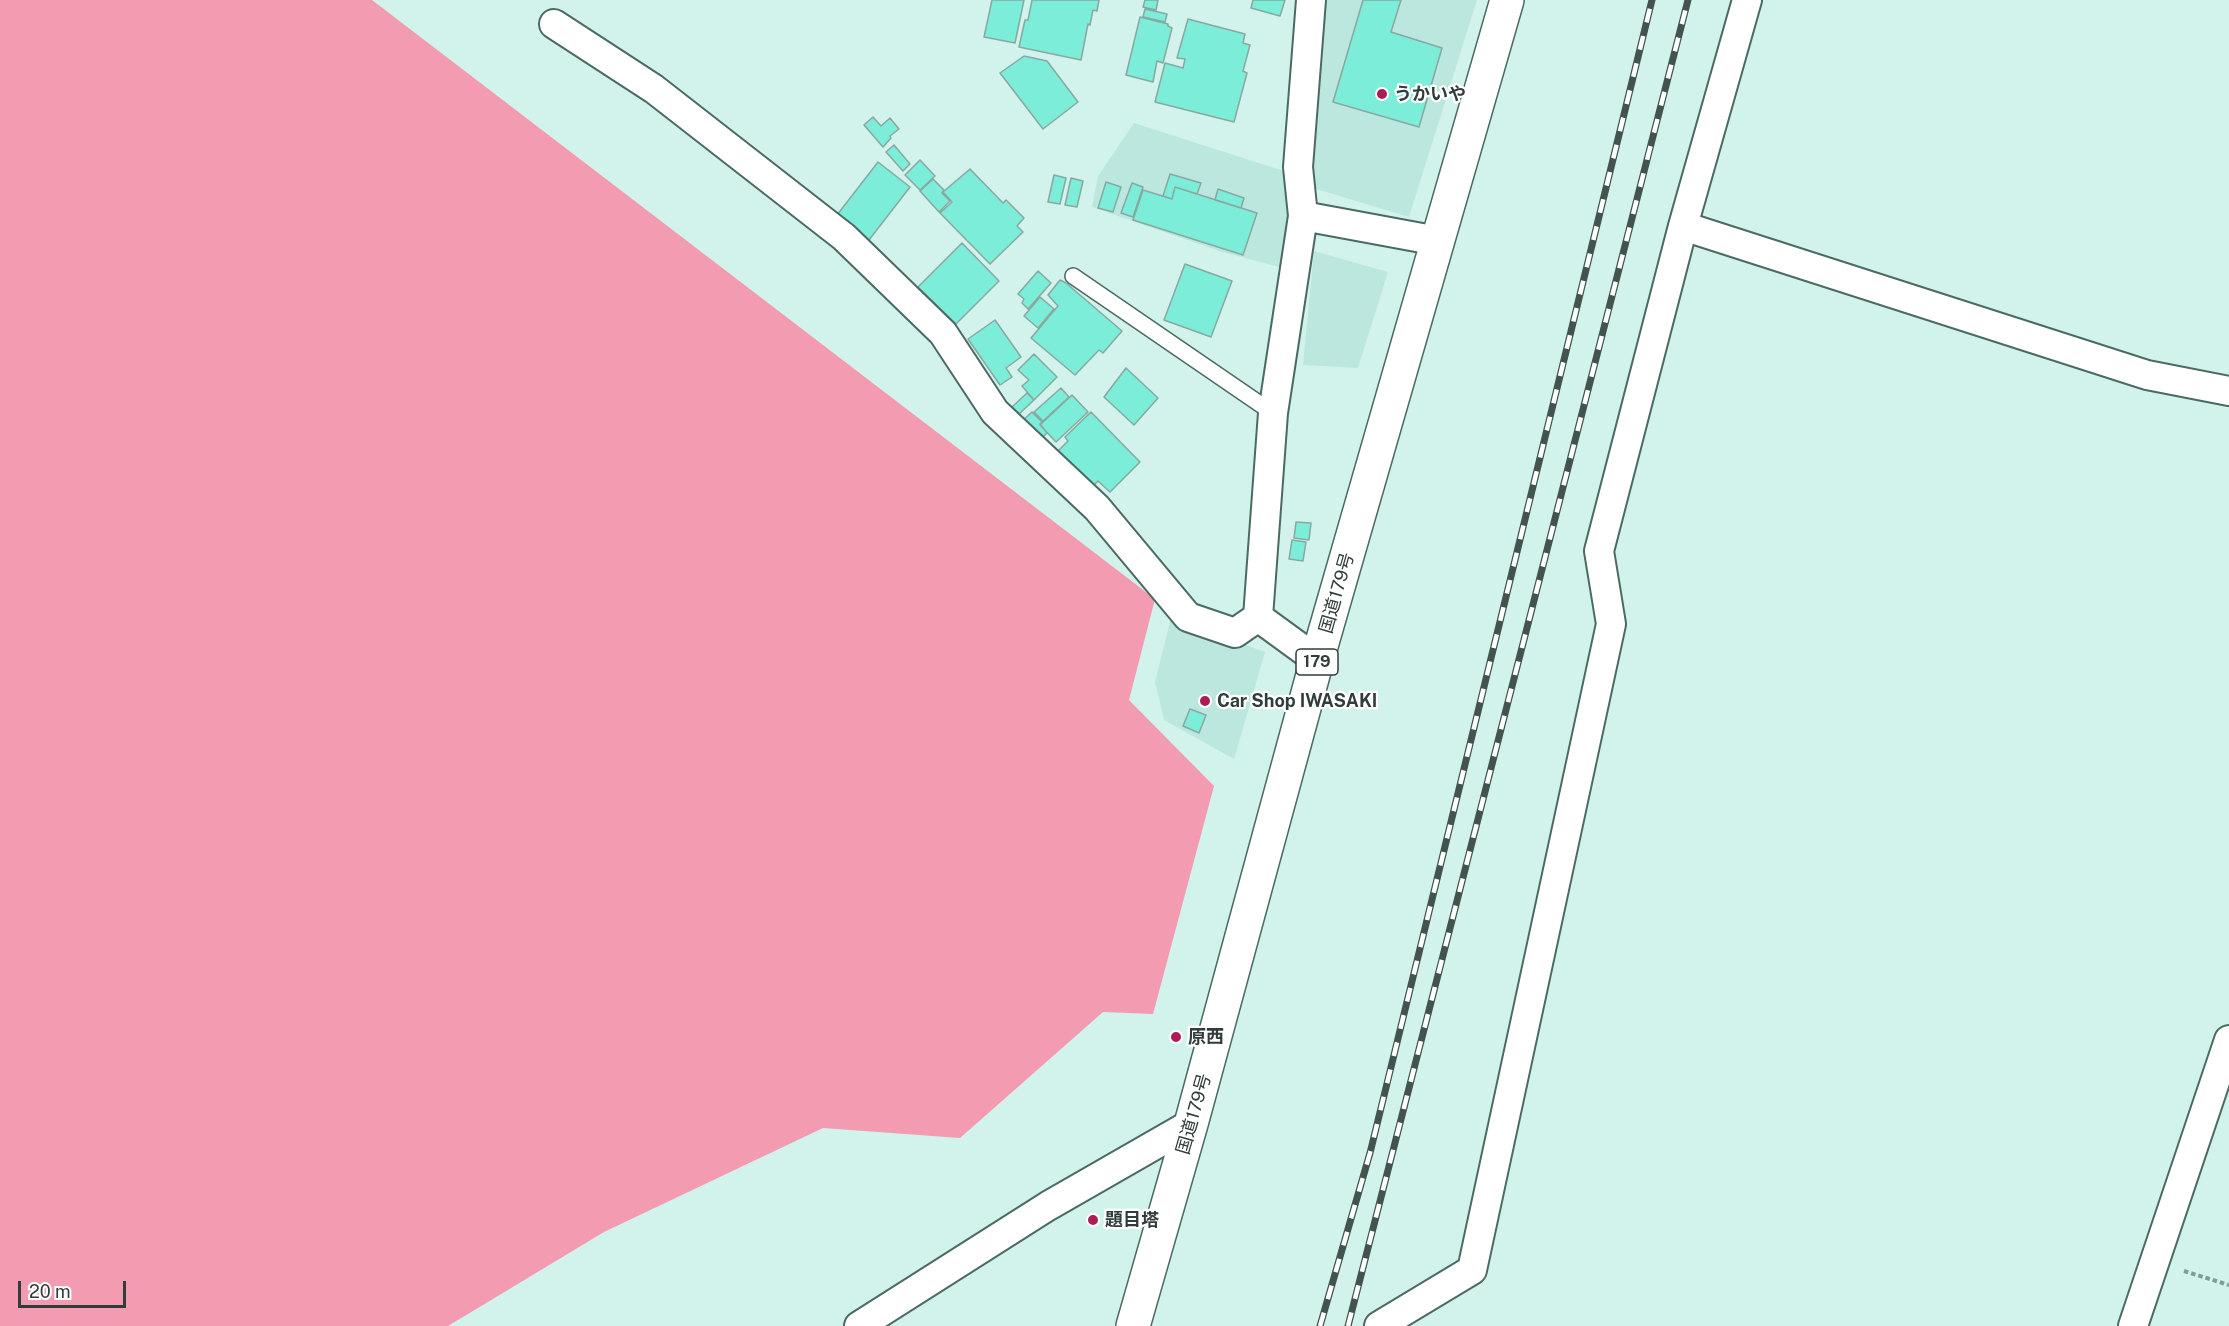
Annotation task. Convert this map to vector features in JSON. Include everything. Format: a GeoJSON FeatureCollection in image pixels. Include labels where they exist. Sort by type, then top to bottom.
{"type":"FeatureCollection","features":[{"type":"Feature","properties":{"kind":"highway","name":"国道179号"},"geometry":{"type":"LineString","coordinates":[[1133,1326],[1191,1124],[1317,660],[1507,0]]}},
{"type":"Feature","properties":{"kind":"street"},"geometry":{"type":"LineString","coordinates":[[1258,617],[1273,413],[1303,216],[1298,167],[1311,0]]}},
{"type":"Feature","properties":{"kind":"street"},"geometry":{"type":"LineString","coordinates":[[1379,1326],[1472,1270],[1611,624],[1599,550],[1683,226],[1748,0]]}},
{"type":"Feature","properties":{"kind":"street"},"geometry":{"type":"LineString","coordinates":[[554,24],[654,89],[844,237],[943,333],[994,412],[1096,508],[1188,617],[1235,633],[1258,617]]}},
{"type":"Feature","properties":{"kind":"street"},"geometry":{"type":"LineString","coordinates":[[1303,216],[1438,241]]}},
{"type":"Feature","properties":{"kind":"street"},"geometry":{"type":"LineString","coordinates":[[1683,226],[2147,375],[2229,391]]}},
{"type":"Feature","properties":{"kind":"street"},"geometry":{"type":"LineString","coordinates":[[1258,617],[1317,660]]}},
{"type":"Feature","properties":{"kind":"street"},"geometry":{"type":"LineString","coordinates":[[2133,1326],[2229,1040]]}},
{"type":"Feature","properties":{"kind":"street"},"geometry":{"type":"LineString","coordinates":[[859,1326],[1048,1206],[1191,1124]]}},
{"type":"Feature","properties":{"kind":"lane"},"geometry":{"type":"LineString","coordinates":[[1073,276],[1273,413]]}},
{"type":"Feature","properties":{"kind":"path"},"geometry":{"type":"LineString","coordinates":[[2155,1263],[2229,1285]]}},
{"type":"Feature","properties":{"kind":"shaded area"},"geometry":{"type":"Polygon","coordinates":[[[0,0],[372,0],[1155,599],[1129,700],[1214,786],[1153,1014],[1103,1012],[960,1138],[823,1128],[604,1232],[448,1326],[0,1326],[0,0]]]}},
{"type":"Feature","properties":{"kind":"shaded area","name":"うかいや"},"geometry":{"type":"Polygon","coordinates":[[[1320,0],[1477,0],[1409,217],[1313,188],[1320,0]]]}},
{"type":"Feature","properties":{"kind":"shaded area"},"geometry":{"type":"Polygon","coordinates":[[[1134,123],[1290,173],[1283,268],[1222,252],[1092,207],[1098,176],[1134,123]]]}},
{"type":"Feature","properties":{"kind":"shaded area"},"geometry":{"type":"Polygon","coordinates":[[[1314,251],[1388,272],[1358,368],[1303,365],[1314,251]]]}},
{"type":"Feature","properties":{"kind":"shaded area","name":"Car Shop IWASAKI"},"geometry":{"type":"Polygon","coordinates":[[[1171,618],[1265,652],[1234,759],[1164,720],[1155,682],[1171,618]]]}},
{"type":"Feature","properties":{"kind":"building"},"geometry":{"type":"Polygon","coordinates":[[[992,0],[1024,0],[1015,43],[984,37],[992,0]]]}},
{"type":"Feature","properties":{"kind":"building"},"geometry":{"type":"Polygon","coordinates":[[[1032,0],[1099,0],[1097,11],[1093,10],[1090,25],[1088,24],[1081,60],[1019,47],[1032,0]]]}},
{"type":"Feature","properties":{"kind":"building"},"geometry":{"type":"Polygon","coordinates":[[[1145,0],[1158,0],[1156,10],[1143,7],[1145,0]]]}},
{"type":"Feature","properties":{"kind":"building"},"geometry":{"type":"Polygon","coordinates":[[[1253,0],[1285,0],[1280,16],[1251,8],[1253,0]]]}},
{"type":"Feature","properties":{"kind":"building"},"geometry":{"type":"Polygon","coordinates":[[[1363,0],[1401,0],[1391,32],[1442,48],[1419,127],[1333,102],[1363,0]]]}},
{"type":"Feature","properties":{"kind":"building"},"geometry":{"type":"Polygon","coordinates":[[[1145,9],[1167,14],[1165,22],[1143,17],[1145,9]]]}},
{"type":"Feature","properties":{"kind":"building"},"geometry":{"type":"Polygon","coordinates":[[[1140,17],[1168,24],[1172,28],[1163,63],[1157,61],[1153,82],[1126,75],[1140,17]]]}},
{"type":"Feature","properties":{"kind":"building"},"geometry":{"type":"Polygon","coordinates":[[[1188,19],[1245,34],[1243,43],[1250,45],[1243,71],[1247,73],[1234,122],[1155,102],[1165,63],[1183,68],[1185,59],[1177,58],[1188,19]]]}},
{"type":"Feature","properties":{"kind":"building"},"geometry":{"type":"Polygon","coordinates":[[[1024,56],[1047,61],[1078,102],[1043,129],[1000,73],[1024,56]]]}},
{"type":"Feature","properties":{"kind":"building"},"geometry":{"type":"Polygon","coordinates":[[[873,117],[881,126],[890,118],[899,129],[890,136],[891,138],[883,147],[864,125],[873,117]]]}},
{"type":"Feature","properties":{"kind":"building"},"geometry":{"type":"Polygon","coordinates":[[[894,145],[910,164],[903,171],[886,152],[894,145]]]}},
{"type":"Feature","properties":{"kind":"building"},"geometry":{"type":"Polygon","coordinates":[[[920,160],[935,176],[920,190],[905,175],[920,160]]]}},
{"type":"Feature","properties":{"kind":"building"},"geometry":{"type":"Polygon","coordinates":[[[878,162],[910,187],[869,240],[837,215],[878,162]]]}},
{"type":"Feature","properties":{"kind":"building"},"geometry":{"type":"Polygon","coordinates":[[[970,169],[1003,203],[1006,200],[1024,218],[1017,226],[1023,232],[990,264],[940,213],[952,202],[943,192],[970,169]]]}},
{"type":"Feature","properties":{"kind":"building"},"geometry":{"type":"Polygon","coordinates":[[[1170,174],[1201,183],[1197,194],[1175,187],[1172,199],[1163,196],[1170,174]]]}},
{"type":"Feature","properties":{"kind":"building"},"geometry":{"type":"Polygon","coordinates":[[[1054,175],[1066,178],[1060,204],[1048,202],[1054,175]]]}},
{"type":"Feature","properties":{"kind":"building"},"geometry":{"type":"Polygon","coordinates":[[[1071,178],[1083,181],[1077,207],[1065,205],[1071,178]]]}},
{"type":"Feature","properties":{"kind":"building"},"geometry":{"type":"Polygon","coordinates":[[[933,179],[944,190],[942,193],[950,201],[939,212],[920,191],[933,179]]]}},
{"type":"Feature","properties":{"kind":"building"},"geometry":{"type":"Polygon","coordinates":[[[1106,182],[1121,187],[1113,212],[1098,208],[1106,182]]]}},
{"type":"Feature","properties":{"kind":"building"},"geometry":{"type":"Polygon","coordinates":[[[1132,183],[1143,187],[1133,217],[1121,213],[1132,183]]]}},
{"type":"Feature","properties":{"kind":"building"},"geometry":{"type":"Polygon","coordinates":[[[1175,187],[1257,213],[1243,255],[1133,220],[1143,190],[1172,199],[1175,187]]]}},
{"type":"Feature","properties":{"kind":"building"},"geometry":{"type":"Polygon","coordinates":[[[1218,189],[1244,198],[1241,208],[1215,200],[1218,189]]]}},
{"type":"Feature","properties":{"kind":"building"},"geometry":{"type":"Polygon","coordinates":[[[962,243],[999,281],[956,324],[918,287],[962,243]]]}},
{"type":"Feature","properties":{"kind":"building"},"geometry":{"type":"Polygon","coordinates":[[[1185,264],[1232,281],[1211,337],[1164,320],[1185,264]]]}},
{"type":"Feature","properties":{"kind":"building"},"geometry":{"type":"Polygon","coordinates":[[[1038,271],[1051,283],[1028,309],[1022,303],[1024,299],[1018,294],[1038,271]]]}},
{"type":"Feature","properties":{"kind":"building"},"geometry":{"type":"Polygon","coordinates":[[[1060,280],[1122,331],[1103,353],[1099,350],[1075,375],[1031,338],[1058,306],[1048,295],[1060,280]]]}},
{"type":"Feature","properties":{"kind":"building"},"geometry":{"type":"Polygon","coordinates":[[[1040,297],[1054,309],[1038,328],[1024,316],[1040,297]]]}},
{"type":"Feature","properties":{"kind":"building"},"geometry":{"type":"Polygon","coordinates":[[[995,320],[1021,357],[1006,368],[1012,377],[1000,385],[968,339],[995,320]]]}},
{"type":"Feature","properties":{"kind":"building"},"geometry":{"type":"Polygon","coordinates":[[[1034,354],[1057,377],[1034,400],[1022,386],[1029,380],[1018,370],[1034,354]]]}},
{"type":"Feature","properties":{"kind":"building"},"geometry":{"type":"Polygon","coordinates":[[[1126,368],[1158,398],[1134,425],[1104,397],[1126,368]]]}},
{"type":"Feature","properties":{"kind":"building"},"geometry":{"type":"Polygon","coordinates":[[[1061,388],[1069,397],[1043,421],[1034,412],[1061,388]]]}},
{"type":"Feature","properties":{"kind":"building"},"geometry":{"type":"Polygon","coordinates":[[[1027,393],[1034,400],[1018,415],[1011,408],[1027,393]]]}},
{"type":"Feature","properties":{"kind":"building"},"geometry":{"type":"Polygon","coordinates":[[[1072,395],[1088,412],[1056,442],[1040,425],[1072,395]]]}},
{"type":"Feature","properties":{"kind":"building"},"geometry":{"type":"Polygon","coordinates":[[[1032,412],[1042,422],[1040,424],[1047,433],[1040,440],[1022,421],[1032,412]]]}},
{"type":"Feature","properties":{"kind":"building"},"geometry":{"type":"Polygon","coordinates":[[[1091,412],[1140,462],[1110,492],[1098,481],[1090,489],[1056,453],[1068,441],[1065,437],[1091,412]]]}},
{"type":"Feature","properties":{"kind":"building"},"geometry":{"type":"Polygon","coordinates":[[[1296,522],[1311,523],[1309,540],[1294,538],[1296,522]]]}},
{"type":"Feature","properties":{"kind":"building"},"geometry":{"type":"Polygon","coordinates":[[[1292,540],[1306,542],[1303,561],[1289,559],[1292,540]]]}},
{"type":"Feature","properties":{"kind":"building"},"geometry":{"type":"Polygon","coordinates":[[[1190,709],[1206,715],[1199,733],[1183,726],[1190,709]]]}},
{"type":"Feature","properties":{"kind":"railway"},"geometry":{"type":"LineString","coordinates":[[1320,1326],[1370,1153],[1652,0]]}},
{"type":"Feature","properties":{"kind":"railway"},"geometry":{"type":"LineString","coordinates":[[1348,1326],[1688,0]]}},
{"type":"Feature","properties":{"kind":"place","name":"うかいや"},"geometry":{"type":"Point","coordinates":[1382,94]}},
{"type":"Feature","properties":{"kind":"place","name":"Car Shop IWASAKI"},"geometry":{"type":"Point","coordinates":[1205,701]}},
{"type":"Feature","properties":{"kind":"place","name":"原西"},"geometry":{"type":"Point","coordinates":[1176,1037]}},
{"type":"Feature","properties":{"kind":"place","name":"題目塔"},"geometry":{"type":"Point","coordinates":[1093,1220]}}]}
